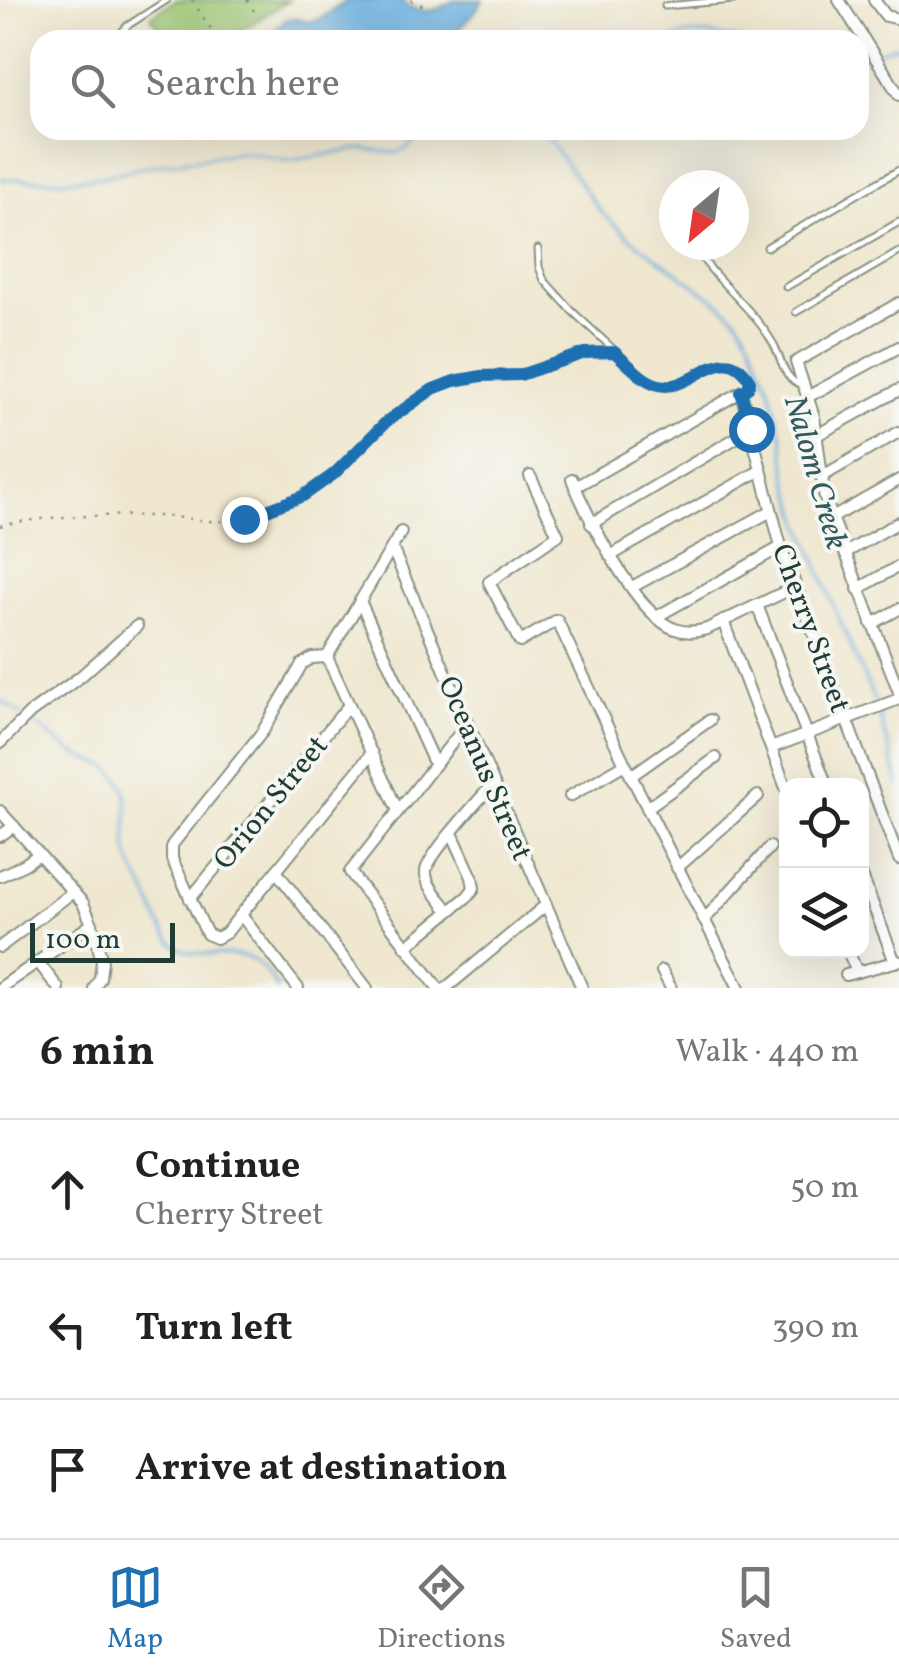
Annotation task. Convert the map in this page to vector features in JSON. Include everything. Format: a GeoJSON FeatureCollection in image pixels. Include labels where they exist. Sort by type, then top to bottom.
{"type":"FeatureCollection","features":[{"type":"Feature","properties":{"kind":"street"},"geometry":{"type":"LineString","coordinates":[[839,0],[858,30]]}},
{"type":"Feature","properties":{"kind":"street"},"geometry":{"type":"LineString","coordinates":[[877,1],[886,16],[899,19]]}},
{"type":"Feature","properties":{"kind":"street"},"geometry":{"type":"LineString","coordinates":[[869,46],[899,96]]}},
{"type":"Feature","properties":{"kind":"street"},"geometry":{"type":"LineString","coordinates":[[771,748],[871,711],[899,696],[825,498],[818,435],[808,391],[796,362],[899,303]]}},
{"type":"Feature","properties":{"kind":"street"},"geometry":{"type":"LineString","coordinates":[[808,391],[899,347]]}},
{"type":"Feature","properties":{"kind":"street"},"geometry":{"type":"LineString","coordinates":[[818,435],[899,390]]}},
{"type":"Feature","properties":{"kind":"street"},"geometry":{"type":"LineString","coordinates":[[741,392],[574,483],[610,556],[656,617],[675,629],[707,629],[796,587]]}},
{"type":"Feature","properties":{"kind":"street","name":"Cherry Street"},"geometry":{"type":"LineString","coordinates":[[741,392],[781,547],[899,859]]}},
{"type":"Feature","properties":{"kind":"street"},"geometry":{"type":"LineString","coordinates":[[591,524],[751,429]]}},
{"type":"Feature","properties":{"kind":"street"},"geometry":{"type":"LineString","coordinates":[[822,476],[899,432]]}},
{"type":"Feature","properties":{"kind":"street"},"geometry":{"type":"LineString","coordinates":[[610,556],[761,470]]}},
{"type":"Feature","properties":{"kind":"street"},"geometry":{"type":"LineString","coordinates":[[530,476],[558,535],[489,582],[520,642],[558,620],[625,764],[739,988]]}},
{"type":"Feature","properties":{"kind":"street"},"geometry":{"type":"LineString","coordinates":[[832,518],[899,480]]}},
{"type":"Feature","properties":{"kind":"street"},"geometry":{"type":"LineString","coordinates":[[632,587],[771,511]]}},
{"type":"Feature","properties":{"kind":"street"},"geometry":{"type":"LineString","coordinates":[[845,552],[899,522]]}},
{"type":"Feature","properties":{"kind":"street"},"geometry":{"type":"LineString","coordinates":[[327,657],[400,532]]}},
{"type":"Feature","properties":{"kind":"street"},"geometry":{"type":"LineString","coordinates":[[656,617],[781,547]]}},
{"type":"Feature","properties":{"kind":"street","name":"Oceanus Street"},"geometry":{"type":"LineString","coordinates":[[392,548],[582,988]]}},
{"type":"Feature","properties":{"kind":"street"},"geometry":{"type":"LineString","coordinates":[[858,589],[899,566]]}},
{"type":"Feature","properties":{"kind":"street"},"geometry":{"type":"LineString","coordinates":[[360,601],[435,765]]}},
{"type":"Feature","properties":{"kind":"street"},"geometry":{"type":"LineString","coordinates":[[757,605],[824,778]]}},
{"type":"Feature","properties":{"kind":"street"},"geometry":{"type":"LineString","coordinates":[[872,624],[899,609]]}},
{"type":"Feature","properties":{"kind":"street"},"geometry":{"type":"LineString","coordinates":[[723,621],[782,778]]}},
{"type":"Feature","properties":{"kind":"street"},"geometry":{"type":"LineString","coordinates":[[0,744],[30,712],[80,677],[137,626]]}},
{"type":"Feature","properties":{"kind":"street"},"geometry":{"type":"LineString","coordinates":[[886,660],[899,653]]}},
{"type":"Feature","properties":{"kind":"street"},"geometry":{"type":"LineString","coordinates":[[327,657],[398,811]]}},
{"type":"Feature","properties":{"kind":"street"},"geometry":{"type":"LineString","coordinates":[[327,657],[312,658],[302,664],[263,731],[170,850],[207,934],[217,938],[226,934],[372,753]]}},
{"type":"Feature","properties":{"kind":"street","name":"Orion Street"},"geometry":{"type":"LineString","coordinates":[[190,900],[349,705]]}},
{"type":"Feature","properties":{"kind":"street"},"geometry":{"type":"LineString","coordinates":[[631,776],[710,720]]}},
{"type":"Feature","properties":{"kind":"street"},"geometry":{"type":"LineString","coordinates":[[438,988],[350,872],[467,724]]}},
{"type":"Feature","properties":{"kind":"street"},"geometry":{"type":"LineString","coordinates":[[647,808],[716,758]]}},
{"type":"Feature","properties":{"kind":"street"},"geometry":{"type":"LineString","coordinates":[[570,796],[625,764]]}},
{"type":"Feature","properties":{"kind":"street"},"geometry":{"type":"LineString","coordinates":[[449,911],[426,876],[429,864],[493,784]]}},
{"type":"Feature","properties":{"kind":"street"},"geometry":{"type":"LineString","coordinates":[[677,868],[758,796]]}},
{"type":"Feature","properties":{"kind":"street"},"geometry":{"type":"LineString","coordinates":[[0,811],[83,903],[103,970],[94,988]]}},
{"type":"Feature","properties":{"kind":"street"},"geometry":{"type":"LineString","coordinates":[[0,836],[14,826]]}},
{"type":"Feature","properties":{"kind":"street"},"geometry":{"type":"LineString","coordinates":[[406,947],[474,888],[452,833]]}},
{"type":"Feature","properties":{"kind":"street"},"geometry":{"type":"LineString","coordinates":[[704,920],[770,847]]}},
{"type":"Feature","properties":{"kind":"street"},"geometry":{"type":"LineString","coordinates":[[0,876],[40,854]]}},
{"type":"Feature","properties":{"kind":"street"},"geometry":{"type":"LineString","coordinates":[[276,872],[366,988]]}},
{"type":"Feature","properties":{"kind":"street"},"geometry":{"type":"LineString","coordinates":[[0,947],[73,892]]}},
{"type":"Feature","properties":{"kind":"street"},"geometry":{"type":"LineString","coordinates":[[849,958],[851,974],[897,961],[869,893]]}},
{"type":"Feature","properties":{"kind":"street"},"geometry":{"type":"LineString","coordinates":[[446,988],[546,905]]}},
{"type":"Feature","properties":{"kind":"street"},"geometry":{"type":"LineString","coordinates":[[241,915],[298,988]]}},
{"type":"Feature","properties":{"kind":"street"},"geometry":{"type":"LineString","coordinates":[[5,986],[92,924]]}},
{"type":"Feature","properties":{"kind":"street"},"geometry":{"type":"LineString","coordinates":[[38,962],[58,988]]}},
{"type":"Feature","properties":{"kind":"street"},"geometry":{"type":"LineString","coordinates":[[662,970],[670,988]]}},
{"type":"Feature","properties":{"kind":"lane"},"geometry":{"type":"LineString","coordinates":[[124,30],[167,0]]}},
{"type":"Feature","properties":{"kind":"lane"},"geometry":{"type":"LineString","coordinates":[[665,6],[734,0]]}},
{"type":"Feature","properties":{"kind":"lane"},"geometry":{"type":"LineString","coordinates":[[767,248],[899,170]]}},
{"type":"Feature","properties":{"kind":"lane"},"geometry":{"type":"LineString","coordinates":[[786,287],[899,222]]}},
{"type":"Feature","properties":{"kind":"lane"},"geometry":{"type":"LineString","coordinates":[[538,249],[544,280],[614,352],[648,380],[673,386],[712,366],[728,363],[742,370],[750,381],[741,392]]}},
{"type":"Feature","properties":{"kind":"lane"},"geometry":{"type":"LineString","coordinates":[[796,312],[899,252]]}},
{"type":"Feature","properties":{"kind":"lane"},"geometry":{"type":"LineString","coordinates":[[703,260],[774,344],[787,376],[808,391]]}},
{"type":"Feature","properties":{"kind":"lane"},"geometry":{"type":"LineString","coordinates":[[412,402],[454,381],[520,375],[585,353],[614,352]]}},
{"type":"Feature","properties":{"kind":"path"},"geometry":{"type":"LineString","coordinates":[[192,0],[212,30]]}},
{"type":"Feature","properties":{"kind":"path"},"geometry":{"type":"LineString","coordinates":[[248,0],[258,17]]}},
{"type":"Feature","properties":{"kind":"path"},"geometry":{"type":"LineString","coordinates":[[411,0],[419,4],[425,1]]}},
{"type":"Feature","properties":{"kind":"path"},"geometry":{"type":"LineString","coordinates":[[0,526],[130,515],[244,519],[303,496],[334,474],[412,402]]}},
{"type":"Feature","properties":{"kind":"green space"},"geometry":{"type":"Polygon","coordinates":[[[175,0],[289,0],[242,30],[160,30],[151,16],[175,0]]]}},
{"type":"Feature","properties":{"kind":"water"},"geometry":{"type":"Polygon","coordinates":[[[348,0],[401,0],[409,7],[426,11],[455,0],[483,0],[458,30],[275,30],[293,18],[310,22],[348,0]]]}},
{"type":"Feature","properties":{"kind":"waterway"},"geometry":{"type":"LineString","coordinates":[[877,52],[899,45]]}},
{"type":"Feature","properties":{"kind":"waterway","name":"Nalom Creek"},"geometry":{"type":"LineString","coordinates":[[0,179],[101,177],[237,153],[287,161],[360,149],[394,153],[416,140]]}},
{"type":"Feature","properties":{"kind":"waterway","name":"Nalom Creek"},"geometry":{"type":"LineString","coordinates":[[548,140],[601,212],[737,318],[750,339],[771,392],[801,522],[875,702]]}},
{"type":"Feature","properties":{"kind":"waterway"},"geometry":{"type":"LineString","coordinates":[[0,700],[22,715]]}},
{"type":"Feature","properties":{"kind":"waterway","name":"Nalom Creek"},"geometry":{"type":"LineString","coordinates":[[878,710],[899,785]]}},
{"type":"Feature","properties":{"kind":"waterway"},"geometry":{"type":"LineString","coordinates":[[28,719],[71,751],[109,768],[121,780],[127,800],[129,857],[171,941],[189,952],[252,959],[277,988]]}},
{"type":"Feature","properties":{"kind":"route"},"geometry":{"type":"LineString","coordinates":[[244,519],[303,496],[334,474],[387,421],[433,389],[482,376],[520,375],[585,353],[614,352],[648,380],[662,386],[673,386],[722,363],[736,366],[750,381],[741,392],[751,429]]}}]}
